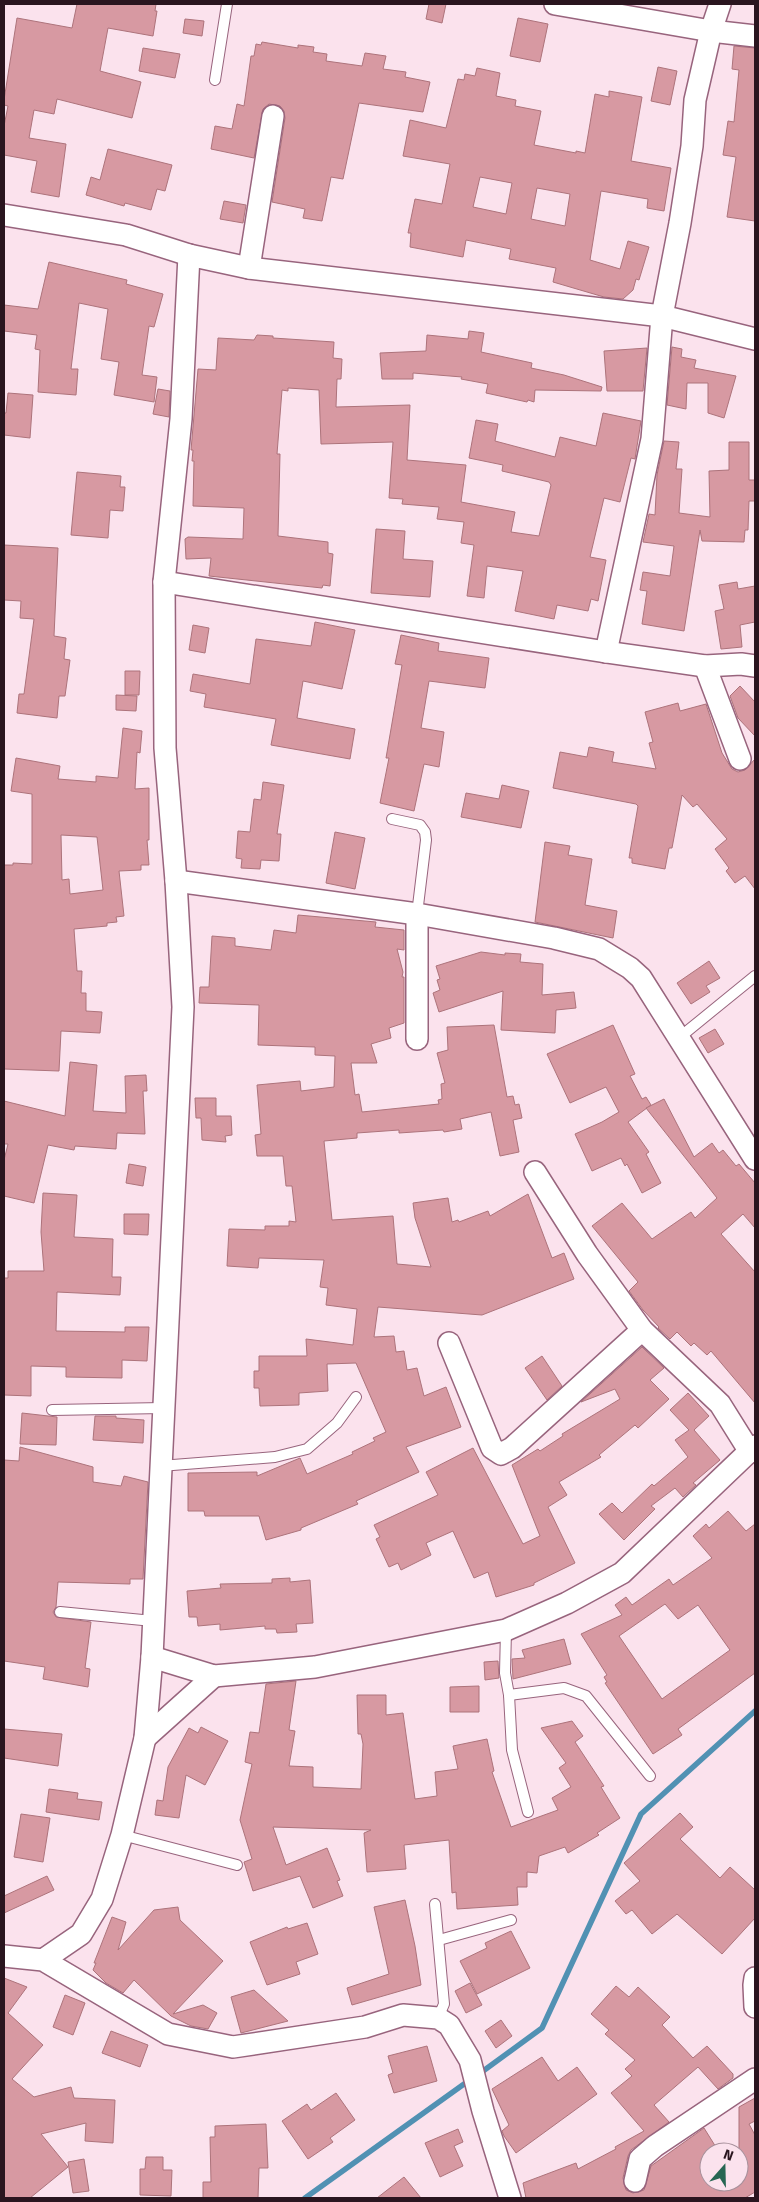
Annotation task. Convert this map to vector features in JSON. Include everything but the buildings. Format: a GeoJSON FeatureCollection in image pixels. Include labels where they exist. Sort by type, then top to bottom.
{"type":"FeatureCollection","features":[{"type":"Feature","properties":{"kind":"street"},"geometry":{"type":"LineString","coordinates":[[554,4],[711,31],[755,36]]}},
{"type":"Feature","properties":{"kind":"street"},"geometry":{"type":"LineString","coordinates":[[606,652],[652,439],[662,316],[680,223],[692,146],[695,100],[711,31],[720,4]]}},
{"type":"Feature","properties":{"kind":"street"},"geometry":{"type":"LineString","coordinates":[[249,268],[273,116]]}},
{"type":"Feature","properties":{"kind":"street"},"geometry":{"type":"LineString","coordinates":[[4,215],[77,229],[126,235],[189,254],[249,268],[662,316],[755,339]]}},
{"type":"Feature","properties":{"kind":"street"},"geometry":{"type":"LineString","coordinates":[[43,1960],[81,1934],[102,1899],[122,1835],[145,1738],[152,1657],[183,1007],[176,881],[165,748],[164,582],[181,419],[189,254]]}},
{"type":"Feature","properties":{"kind":"street"},"geometry":{"type":"LineString","coordinates":[[164,582],[606,652],[705,666],[741,664],[755,666]]}},
{"type":"Feature","properties":{"kind":"street"},"geometry":{"type":"LineString","coordinates":[[705,666],[740,758]]}},
{"type":"Feature","properties":{"kind":"street"},"geometry":{"type":"LineString","coordinates":[[176,881],[417,914],[554,938],[599,948],[630,968],[641,978],[680,1037],[755,1159]]}},
{"type":"Feature","properties":{"kind":"street"},"geometry":{"type":"LineString","coordinates":[[417,914],[417,1039]]}},
{"type":"Feature","properties":{"kind":"street"},"geometry":{"type":"LineString","coordinates":[[152,1657],[214,1676],[316,1667],[506,1630],[567,1603],[622,1573],[753,1449],[720,1404],[642,1330],[587,1254],[535,1172]]}},
{"type":"Feature","properties":{"kind":"street"},"geometry":{"type":"LineString","coordinates":[[449,1343],[492,1448],[501,1454],[512,1448],[642,1330]]}},
{"type":"Feature","properties":{"kind":"street"},"geometry":{"type":"LineString","coordinates":[[145,1738],[214,1676]]}},
{"type":"Feature","properties":{"kind":"street"},"geometry":{"type":"LineString","coordinates":[[4,1956],[43,1960],[168,2034],[233,2047],[365,2027],[403,2015],[438,2018],[448,2025],[470,2060],[483,2111],[510,2198]]}},
{"type":"Feature","properties":{"kind":"street"},"geometry":{"type":"LineString","coordinates":[[755,1978],[755,2007]]}},
{"type":"Feature","properties":{"kind":"street"},"geometry":{"type":"LineString","coordinates":[[635,2180],[640,2159],[654,2146],[755,2079]]}},
{"type":"Feature","properties":{"kind":"lane"},"geometry":{"type":"LineString","coordinates":[[215,80],[227,4]]}},
{"type":"Feature","properties":{"kind":"lane"},"geometry":{"type":"LineString","coordinates":[[392,819],[420,825],[425,832],[426,840],[417,914]]}},
{"type":"Feature","properties":{"kind":"lane"},"geometry":{"type":"LineString","coordinates":[[680,1037],[755,976]]}},
{"type":"Feature","properties":{"kind":"lane"},"geometry":{"type":"LineString","coordinates":[[160,1466],[275,1457],[307,1449],[337,1423],[356,1397]]}},
{"type":"Feature","properties":{"kind":"lane"},"geometry":{"type":"LineString","coordinates":[[52,1410],[163,1408]]}},
{"type":"Feature","properties":{"kind":"lane"},"geometry":{"type":"LineString","coordinates":[[60,1612],[153,1621]]}},
{"type":"Feature","properties":{"kind":"lane"},"geometry":{"type":"LineString","coordinates":[[506,1630],[504,1673],[509,1695],[512,1750],[528,1812]]}},
{"type":"Feature","properties":{"kind":"lane"},"geometry":{"type":"LineString","coordinates":[[509,1695],[564,1688],[586,1696],[650,1776]]}},
{"type":"Feature","properties":{"kind":"lane"},"geometry":{"type":"LineString","coordinates":[[122,1835],[237,1865]]}},
{"type":"Feature","properties":{"kind":"lane"},"geometry":{"type":"LineString","coordinates":[[435,1904],[444,2004],[438,2018]]}},
{"type":"Feature","properties":{"kind":"lane"},"geometry":{"type":"LineString","coordinates":[[439,1940],[512,1920]]}},
{"type":"Feature","properties":{"kind":"waterway"},"geometry":{"type":"LineString","coordinates":[[479,2074],[542,2028],[641,1814],[755,1711]]}},
{"type":"Feature","properties":{"kind":"waterway"},"geometry":{"type":"LineString","coordinates":[[305,2198],[471,2079]]}}]}
